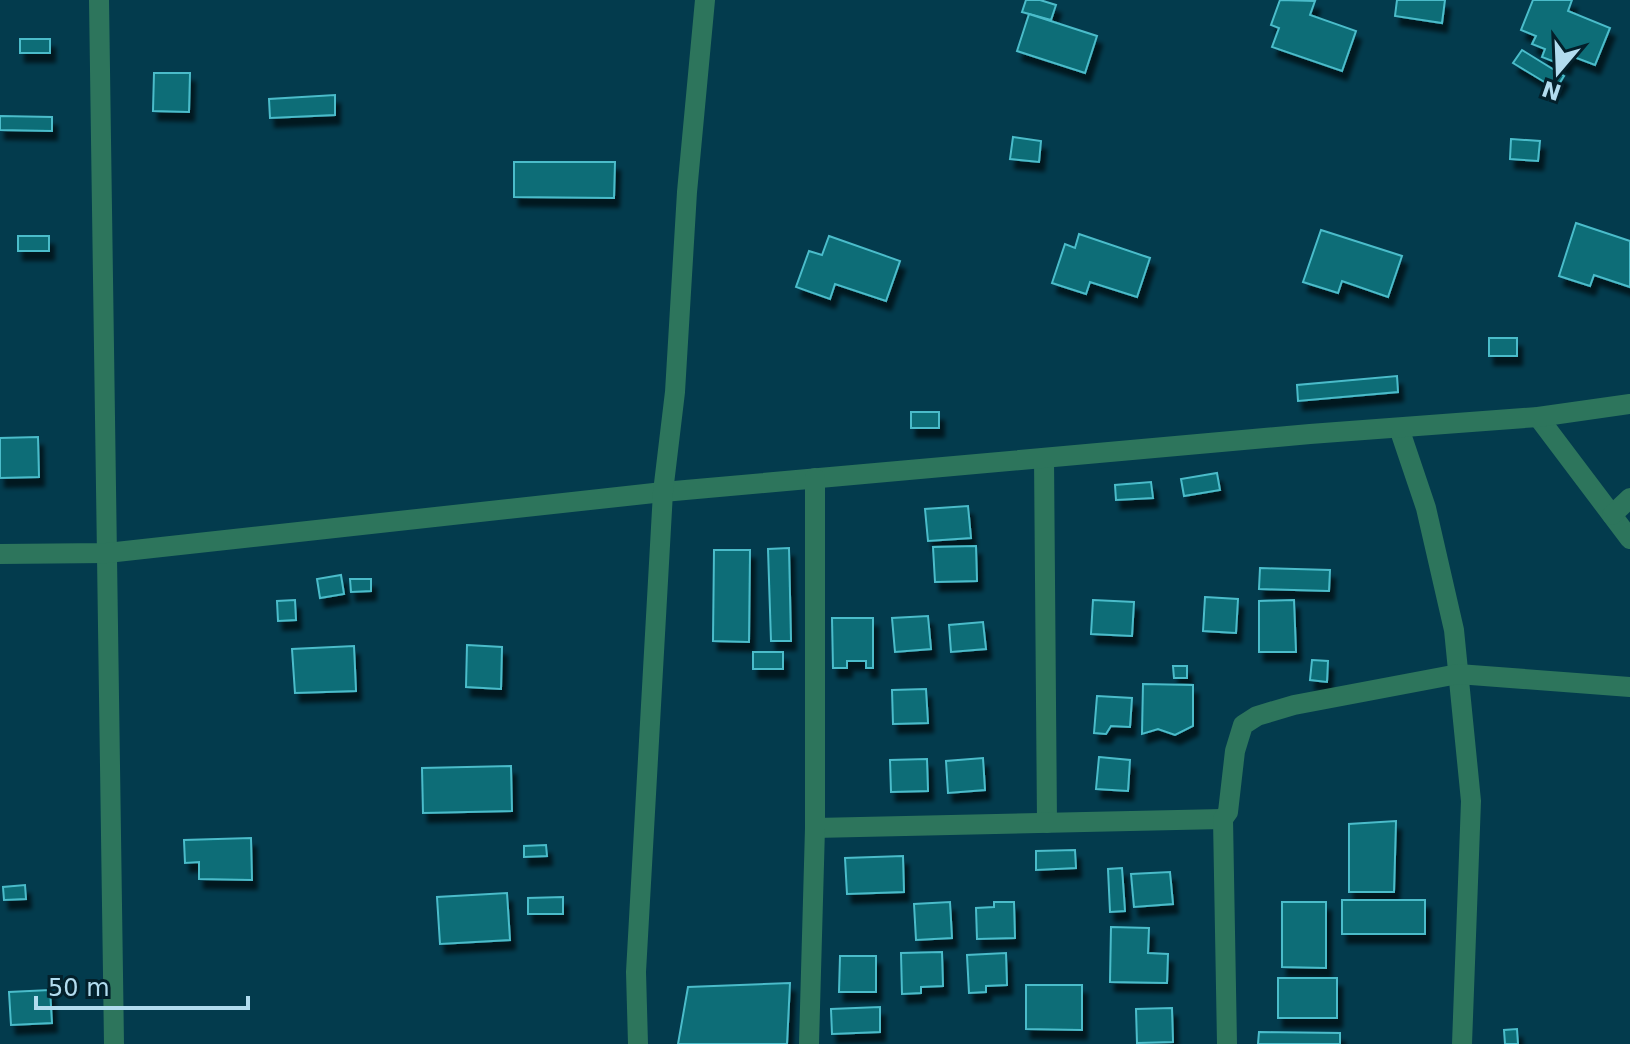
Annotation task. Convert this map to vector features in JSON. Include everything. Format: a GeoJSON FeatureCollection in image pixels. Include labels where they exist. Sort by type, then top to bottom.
{"type":"FeatureCollection","features":[{"type":"Feature","properties":{"kind":"street"},"geometry":{"type":"LineString","coordinates":[[99,0],[114,1044]]}},
{"type":"Feature","properties":{"kind":"street"},"geometry":{"type":"LineString","coordinates":[[638,1044],[636,972],[663,492],[675,392],[687,192],[705,0]]}},
{"type":"Feature","properties":{"kind":"street"},"geometry":{"type":"LineString","coordinates":[[0,554],[107,553],[663,492],[1538,417],[1630,404]]}},
{"type":"Feature","properties":{"kind":"street"},"geometry":{"type":"LineString","coordinates":[[1538,417],[1630,539]]}},
{"type":"Feature","properties":{"kind":"street"},"geometry":{"type":"LineString","coordinates":[[1399,428],[1429,520],[1454,630],[1471,801],[1462,1044]]}},
{"type":"Feature","properties":{"kind":"street"},"geometry":{"type":"LineString","coordinates":[[1044,458],[1047,823]]}},
{"type":"Feature","properties":{"kind":"street"},"geometry":{"type":"LineString","coordinates":[[809,1044],[815,828],[815,478]]}},
{"type":"Feature","properties":{"kind":"street"},"geometry":{"type":"LineString","coordinates":[[1612,515],[1630,498]]}},
{"type":"Feature","properties":{"kind":"street"},"geometry":{"type":"LineString","coordinates":[[1227,1044],[1223,819],[1228,812],[1235,751],[1243,725],[1257,716],[1294,705],[1458,674],[1630,687]]}},
{"type":"Feature","properties":{"kind":"street"},"geometry":{"type":"LineString","coordinates":[[815,828],[1223,819]]}},
{"type":"Feature","properties":{"kind":"building"},"geometry":{"type":"Polygon","coordinates":[[[1026,0],[1056,5],[1051,20],[1022,12],[1026,0]]]}},
{"type":"Feature","properties":{"kind":"building"},"geometry":{"type":"Polygon","coordinates":[[[1280,0],[1315,1],[1310,15],[1356,31],[1342,71],[1272,47],[1279,28],[1271,25],[1280,0]]]}},
{"type":"Feature","properties":{"kind":"building"},"geometry":{"type":"Polygon","coordinates":[[[1397,0],[1445,0],[1442,23],[1395,16],[1397,0]]]}},
{"type":"Feature","properties":{"kind":"building"},"geometry":{"type":"Polygon","coordinates":[[[1533,0],[1572,0],[1568,11],[1610,28],[1595,65],[1569,55],[1565,66],[1542,57],[1545,49],[1532,44],[1536,36],[1521,30],[1533,0]]]}},
{"type":"Feature","properties":{"kind":"building"},"geometry":{"type":"Polygon","coordinates":[[[1029,14],[1097,36],[1085,73],[1017,51],[1029,14]]]}},
{"type":"Feature","properties":{"kind":"building"},"geometry":{"type":"Polygon","coordinates":[[[20,39],[50,39],[50,53],[20,53],[20,39]]]}},
{"type":"Feature","properties":{"kind":"building"},"geometry":{"type":"Polygon","coordinates":[[[1522,50],[1564,76],[1556,89],[1513,63],[1522,50]]]}},
{"type":"Feature","properties":{"kind":"building"},"geometry":{"type":"Polygon","coordinates":[[[154,73],[190,73],[189,112],[153,111],[154,73]]]}},
{"type":"Feature","properties":{"kind":"building"},"geometry":{"type":"Polygon","coordinates":[[[335,95],[335,115],[270,118],[269,99],[335,95]]]}},
{"type":"Feature","properties":{"kind":"building"},"geometry":{"type":"Polygon","coordinates":[[[0,116],[52,117],[52,131],[0,130],[0,116]]]}},
{"type":"Feature","properties":{"kind":"building"},"geometry":{"type":"Polygon","coordinates":[[[1013,137],[1041,141],[1039,162],[1010,159],[1013,137]]]}},
{"type":"Feature","properties":{"kind":"building"},"geometry":{"type":"Polygon","coordinates":[[[1511,139],[1540,141],[1538,161],[1510,159],[1511,139]]]}},
{"type":"Feature","properties":{"kind":"building"},"geometry":{"type":"Polygon","coordinates":[[[514,162],[615,162],[614,198],[514,197],[514,162]]]}},
{"type":"Feature","properties":{"kind":"building"},"geometry":{"type":"Polygon","coordinates":[[[1576,223],[1630,241],[1630,287],[1594,275],[1590,286],[1559,276],[1576,223]]]}},
{"type":"Feature","properties":{"kind":"building"},"geometry":{"type":"Polygon","coordinates":[[[1321,230],[1402,256],[1388,297],[1342,281],[1338,293],[1303,282],[1321,230]]]}},
{"type":"Feature","properties":{"kind":"building"},"geometry":{"type":"Polygon","coordinates":[[[1079,234],[1150,258],[1137,297],[1090,282],[1086,294],[1052,283],[1065,244],[1075,248],[1079,234]]]}},
{"type":"Feature","properties":{"kind":"building"},"geometry":{"type":"Polygon","coordinates":[[[18,236],[49,236],[49,251],[18,251],[18,236]]]}},
{"type":"Feature","properties":{"kind":"building"},"geometry":{"type":"Polygon","coordinates":[[[829,236],[900,261],[886,301],[835,284],[830,299],[796,287],[809,251],[822,255],[829,236]]]}},
{"type":"Feature","properties":{"kind":"building"},"geometry":{"type":"Polygon","coordinates":[[[1489,338],[1517,338],[1517,356],[1489,356],[1489,338]]]}},
{"type":"Feature","properties":{"kind":"building"},"geometry":{"type":"Polygon","coordinates":[[[1397,376],[1398,392],[1298,401],[1297,385],[1397,376]]]}},
{"type":"Feature","properties":{"kind":"building"},"geometry":{"type":"Polygon","coordinates":[[[911,412],[939,412],[939,428],[911,428],[911,412]]]}},
{"type":"Feature","properties":{"kind":"building"},"geometry":{"type":"Polygon","coordinates":[[[38,437],[39,477],[0,478],[0,438],[38,437]]]}},
{"type":"Feature","properties":{"kind":"building"},"geometry":{"type":"Polygon","coordinates":[[[1217,473],[1220,490],[1184,496],[1181,479],[1217,473]]]}},
{"type":"Feature","properties":{"kind":"building"},"geometry":{"type":"Polygon","coordinates":[[[1151,482],[1153,498],[1116,500],[1115,485],[1151,482]]]}},
{"type":"Feature","properties":{"kind":"building"},"geometry":{"type":"Polygon","coordinates":[[[968,506],[971,538],[928,541],[925,509],[968,506]]]}},
{"type":"Feature","properties":{"kind":"building"},"geometry":{"type":"Polygon","coordinates":[[[976,546],[977,581],[935,582],[933,547],[976,546]]]}},
{"type":"Feature","properties":{"kind":"building"},"geometry":{"type":"Polygon","coordinates":[[[789,548],[791,641],[771,641],[768,549],[789,548]]]}},
{"type":"Feature","properties":{"kind":"building"},"geometry":{"type":"Polygon","coordinates":[[[714,550],[750,550],[749,642],[713,641],[714,550]]]}},
{"type":"Feature","properties":{"kind":"building"},"geometry":{"type":"Polygon","coordinates":[[[1260,568],[1330,570],[1329,591],[1259,589],[1260,568]]]}},
{"type":"Feature","properties":{"kind":"building"},"geometry":{"type":"Polygon","coordinates":[[[341,575],[344,594],[320,598],[317,579],[341,575]]]}},
{"type":"Feature","properties":{"kind":"building"},"geometry":{"type":"Polygon","coordinates":[[[350,579],[371,579],[371,591],[351,592],[350,579]]]}},
{"type":"Feature","properties":{"kind":"building"},"geometry":{"type":"Polygon","coordinates":[[[1205,597],[1238,599],[1236,633],[1203,631],[1205,597]]]}},
{"type":"Feature","properties":{"kind":"building"},"geometry":{"type":"Polygon","coordinates":[[[295,600],[296,620],[278,621],[277,601],[295,600]]]}},
{"type":"Feature","properties":{"kind":"building"},"geometry":{"type":"Polygon","coordinates":[[[1093,600],[1134,602],[1132,636],[1091,634],[1093,600]]]}},
{"type":"Feature","properties":{"kind":"building"},"geometry":{"type":"Polygon","coordinates":[[[1294,600],[1296,652],[1259,652],[1259,601],[1294,600]]]}},
{"type":"Feature","properties":{"kind":"building"},"geometry":{"type":"Polygon","coordinates":[[[928,616],[931,649],[895,652],[892,618],[928,616]]]}},
{"type":"Feature","properties":{"kind":"building"},"geometry":{"type":"Polygon","coordinates":[[[832,618],[873,618],[873,668],[866,668],[866,661],[847,661],[847,668],[833,668],[832,618]]]}},
{"type":"Feature","properties":{"kind":"building"},"geometry":{"type":"Polygon","coordinates":[[[983,622],[986,649],[951,652],[949,625],[983,622]]]}},
{"type":"Feature","properties":{"kind":"building"},"geometry":{"type":"Polygon","coordinates":[[[467,645],[502,647],[501,689],[466,687],[467,645]]]}},
{"type":"Feature","properties":{"kind":"building"},"geometry":{"type":"Polygon","coordinates":[[[354,646],[356,691],[295,693],[292,649],[354,646]]]}},
{"type":"Feature","properties":{"kind":"building"},"geometry":{"type":"Polygon","coordinates":[[[753,652],[783,652],[783,669],[753,669],[753,652]]]}},
{"type":"Feature","properties":{"kind":"building"},"geometry":{"type":"Polygon","coordinates":[[[1312,660],[1328,661],[1327,682],[1310,680],[1312,660]]]}},
{"type":"Feature","properties":{"kind":"building"},"geometry":{"type":"Polygon","coordinates":[[[1173,666],[1187,666],[1187,678],[1174,678],[1173,666]]]}},
{"type":"Feature","properties":{"kind":"building"},"geometry":{"type":"Polygon","coordinates":[[[1143,684],[1193,685],[1193,726],[1175,735],[1158,729],[1142,734],[1143,684]]]}},
{"type":"Feature","properties":{"kind":"building"},"geometry":{"type":"Polygon","coordinates":[[[926,689],[928,723],[893,724],[892,690],[926,689]]]}},
{"type":"Feature","properties":{"kind":"building"},"geometry":{"type":"Polygon","coordinates":[[[1097,696],[1132,698],[1130,727],[1111,726],[1106,734],[1094,733],[1097,696]]]}},
{"type":"Feature","properties":{"kind":"building"},"geometry":{"type":"Polygon","coordinates":[[[1099,757],[1130,760],[1128,791],[1096,789],[1099,757]]]}},
{"type":"Feature","properties":{"kind":"building"},"geometry":{"type":"Polygon","coordinates":[[[983,758],[985,790],[948,793],[946,761],[983,758]]]}},
{"type":"Feature","properties":{"kind":"building"},"geometry":{"type":"Polygon","coordinates":[[[927,759],[928,791],[891,792],[890,760],[927,759]]]}},
{"type":"Feature","properties":{"kind":"building"},"geometry":{"type":"Polygon","coordinates":[[[511,766],[512,811],[423,813],[422,768],[511,766]]]}},
{"type":"Feature","properties":{"kind":"building"},"geometry":{"type":"Polygon","coordinates":[[[1396,821],[1394,892],[1349,892],[1349,824],[1396,821]]]}},
{"type":"Feature","properties":{"kind":"building"},"geometry":{"type":"Polygon","coordinates":[[[251,838],[252,880],[199,879],[199,862],[185,863],[184,840],[251,838]]]}},
{"type":"Feature","properties":{"kind":"building"},"geometry":{"type":"Polygon","coordinates":[[[546,845],[547,856],[524,857],[524,846],[546,845]]]}},
{"type":"Feature","properties":{"kind":"building"},"geometry":{"type":"Polygon","coordinates":[[[1075,850],[1076,868],[1036,870],[1036,851],[1075,850]]]}},
{"type":"Feature","properties":{"kind":"building"},"geometry":{"type":"Polygon","coordinates":[[[903,856],[904,892],[847,894],[845,858],[903,856]]]}},
{"type":"Feature","properties":{"kind":"building"},"geometry":{"type":"Polygon","coordinates":[[[1122,868],[1125,911],[1110,912],[1108,869],[1122,868]]]}},
{"type":"Feature","properties":{"kind":"building"},"geometry":{"type":"Polygon","coordinates":[[[1170,872],[1173,904],[1134,907],[1131,874],[1170,872]]]}},
{"type":"Feature","properties":{"kind":"building"},"geometry":{"type":"Polygon","coordinates":[[[25,885],[26,899],[4,900],[3,887],[25,885]]]}},
{"type":"Feature","properties":{"kind":"building"},"geometry":{"type":"Polygon","coordinates":[[[507,893],[510,940],[440,944],[437,897],[507,893]]]}},
{"type":"Feature","properties":{"kind":"building"},"geometry":{"type":"Polygon","coordinates":[[[563,897],[563,914],[528,914],[528,898],[563,897]]]}},
{"type":"Feature","properties":{"kind":"building"},"geometry":{"type":"Polygon","coordinates":[[[1342,900],[1425,900],[1425,934],[1342,934],[1342,900]]]}},
{"type":"Feature","properties":{"kind":"building"},"geometry":{"type":"Polygon","coordinates":[[[950,902],[952,938],[916,940],[914,904],[950,902]]]}},
{"type":"Feature","properties":{"kind":"building"},"geometry":{"type":"Polygon","coordinates":[[[994,902],[1014,902],[1015,938],[977,939],[976,908],[994,907],[994,902]]]}},
{"type":"Feature","properties":{"kind":"building"},"geometry":{"type":"Polygon","coordinates":[[[1282,902],[1326,902],[1326,968],[1282,967],[1282,902]]]}},
{"type":"Feature","properties":{"kind":"building"},"geometry":{"type":"Polygon","coordinates":[[[1111,927],[1149,928],[1148,953],[1168,954],[1167,983],[1110,982],[1111,927]]]}},
{"type":"Feature","properties":{"kind":"building"},"geometry":{"type":"Polygon","coordinates":[[[942,952],[943,986],[921,987],[921,993],[902,994],[901,953],[942,952]]]}},
{"type":"Feature","properties":{"kind":"building"},"geometry":{"type":"Polygon","coordinates":[[[1006,953],[1007,985],[986,986],[986,992],[969,993],[967,955],[1006,953]]]}},
{"type":"Feature","properties":{"kind":"building"},"geometry":{"type":"Polygon","coordinates":[[[840,956],[876,956],[876,992],[839,992],[840,956]]]}},
{"type":"Feature","properties":{"kind":"building"},"geometry":{"type":"Polygon","coordinates":[[[1278,978],[1337,978],[1337,1018],[1278,1018],[1278,978]]]}},
{"type":"Feature","properties":{"kind":"building"},"geometry":{"type":"Polygon","coordinates":[[[790,983],[787,1044],[678,1044],[688,987],[790,983]]]}},
{"type":"Feature","properties":{"kind":"building"},"geometry":{"type":"Polygon","coordinates":[[[1026,985],[1082,985],[1082,1030],[1026,1029],[1026,985]]]}},
{"type":"Feature","properties":{"kind":"building"},"geometry":{"type":"Polygon","coordinates":[[[50,990],[52,1023],[11,1025],[9,992],[50,990]]]}},
{"type":"Feature","properties":{"kind":"building"},"geometry":{"type":"Polygon","coordinates":[[[880,1007],[880,1032],[832,1034],[831,1009],[880,1007]]]}},
{"type":"Feature","properties":{"kind":"building"},"geometry":{"type":"Polygon","coordinates":[[[1172,1008],[1173,1042],[1137,1043],[1136,1009],[1172,1008]]]}},
{"type":"Feature","properties":{"kind":"building"},"geometry":{"type":"Polygon","coordinates":[[[1517,1029],[1518,1044],[1505,1044],[1504,1030],[1517,1029]]]}},
{"type":"Feature","properties":{"kind":"building"},"geometry":{"type":"Polygon","coordinates":[[[1259,1032],[1340,1033],[1340,1044],[1258,1044],[1259,1032]]]}}]}
